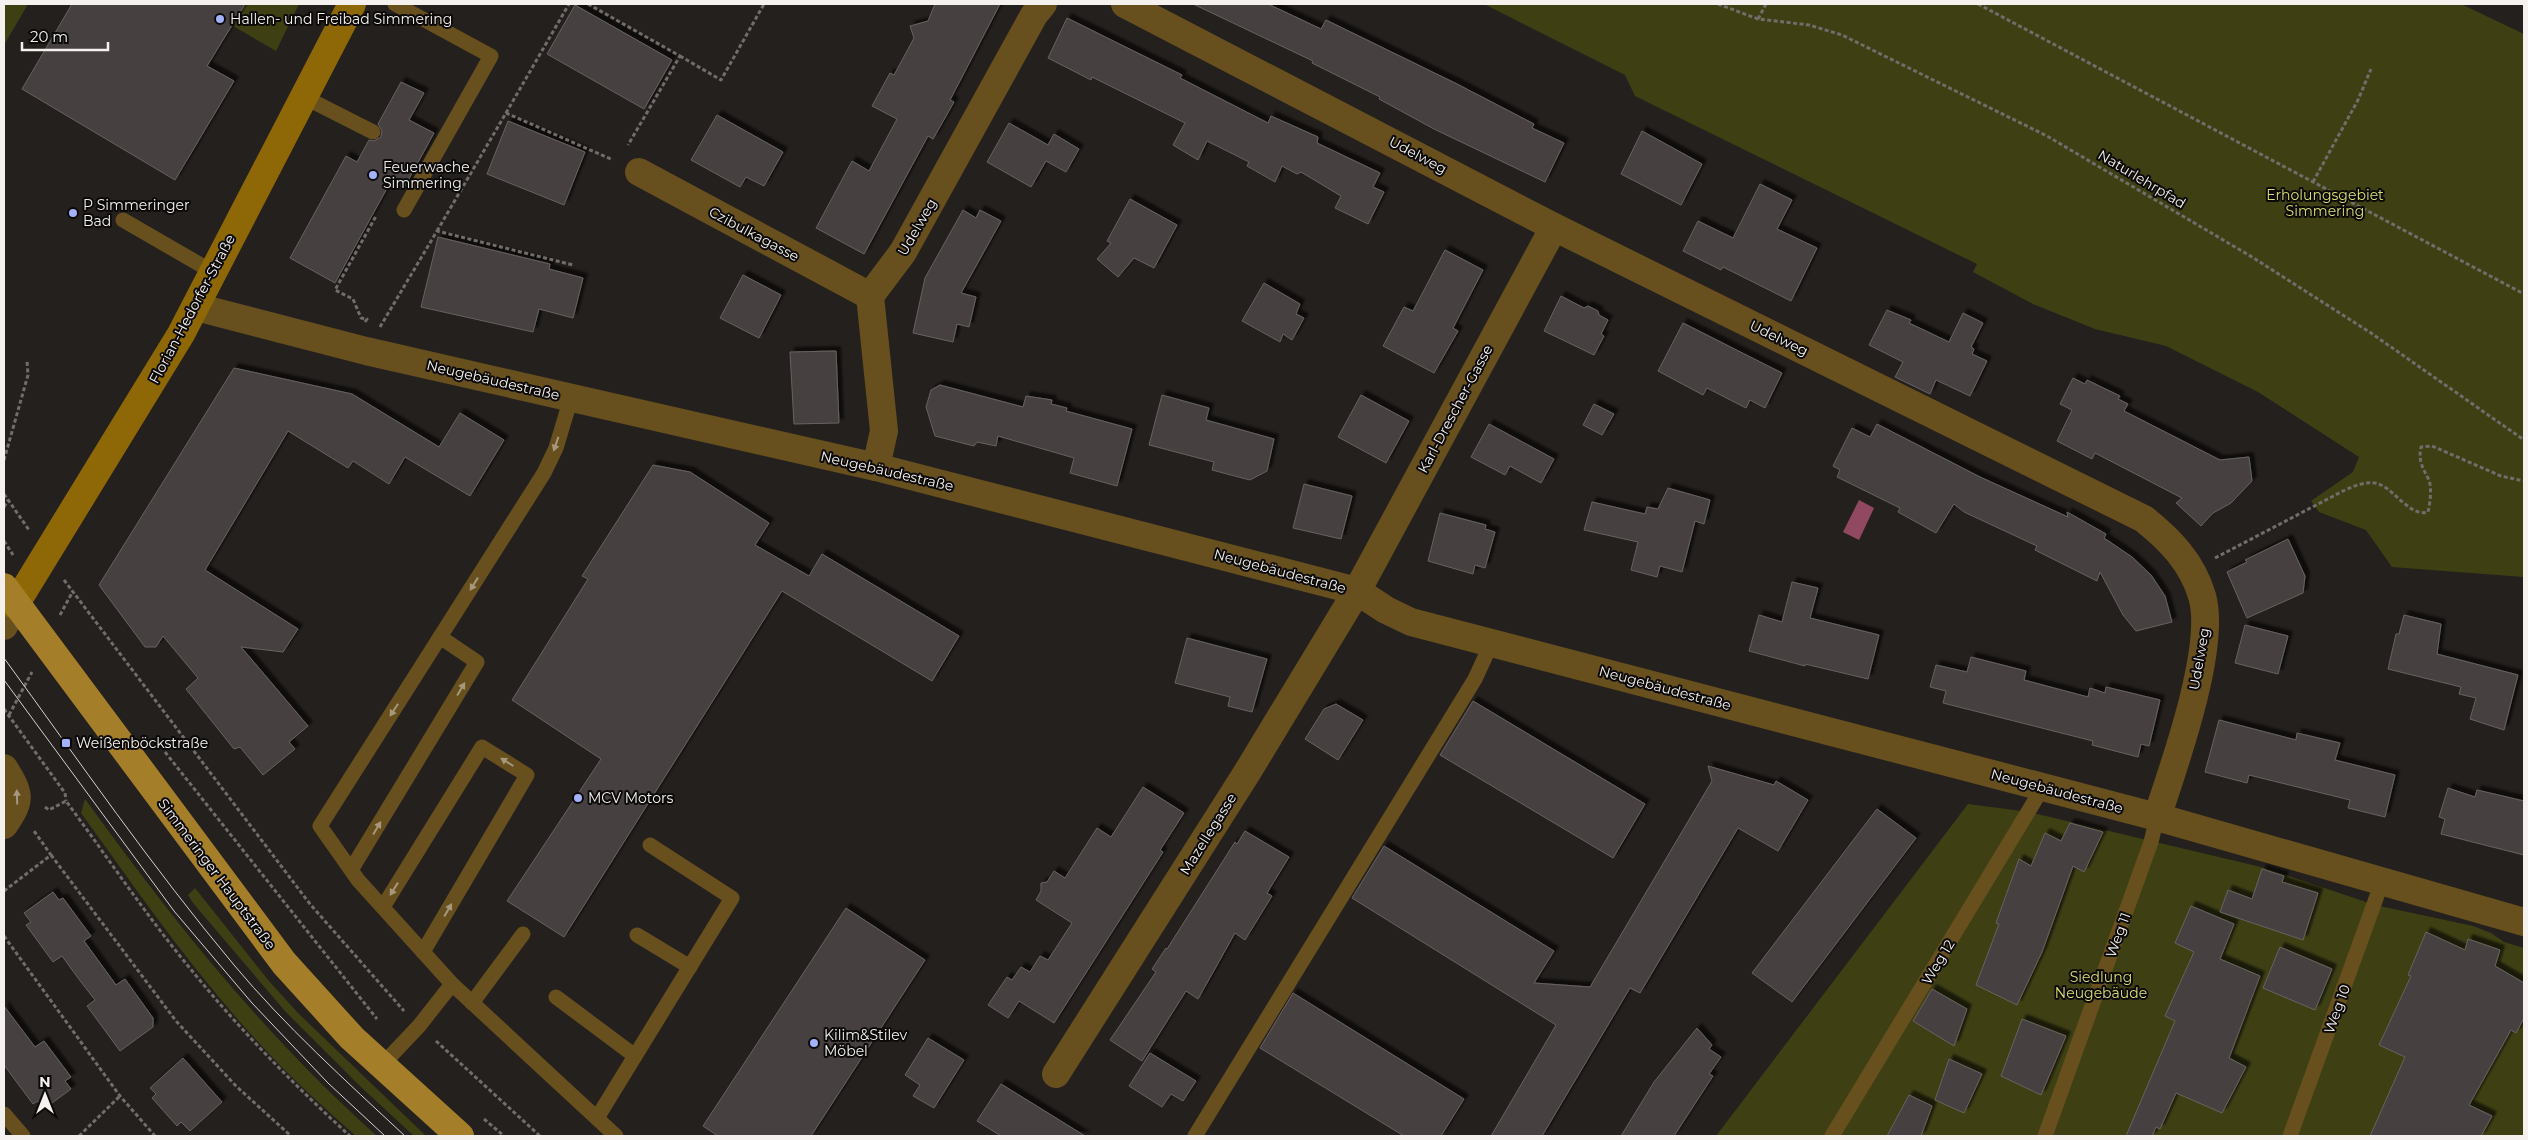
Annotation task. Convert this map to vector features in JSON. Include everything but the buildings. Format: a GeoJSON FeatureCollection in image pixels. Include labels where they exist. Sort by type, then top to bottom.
{"type":"FeatureCollection","features":[{"type":"Feature","properties":{"kind":"main road","name":"Florian-Hedorfer-Straße"},"geometry":{"type":"LineString","coordinates":[[8,606],[31,582],[167,358],[196,307],[352,4]]}},
{"type":"Feature","properties":{"kind":"main road","name":"Simmeringer Hauptstraße"},"geometry":{"type":"LineString","coordinates":[[8,606],[284,964],[352,1038],[460,1136]]}},
{"type":"Feature","properties":{"kind":"street","name":"Udelweg"},"geometry":{"type":"LineString","coordinates":[[870,296],[903,252],[1034,15],[1043,4]]}},
{"type":"Feature","properties":{"kind":"street","name":"Udelweg"},"geometry":{"type":"LineString","coordinates":[[1125,4],[1554,227],[2126,508],[2161,533],[2177,548],[2192,570],[2203,597],[2206,621],[2204,646],[2185,727],[2157,817]]}},
{"type":"Feature","properties":{"kind":"street","name":"Czibulkagasse"},"geometry":{"type":"LineString","coordinates":[[628,167],[870,296]]}},
{"type":"Feature","properties":{"kind":"street","name":"Karl-Drescher-Gasse"},"geometry":{"type":"LineString","coordinates":[[1357,591],[1554,227]]}},
{"type":"Feature","properties":{"kind":"street"},"geometry":{"type":"LineString","coordinates":[[870,296],[884,431],[876,467]]}},
{"type":"Feature","properties":{"kind":"street","name":"Neugebäudestraße"},"geometry":{"type":"LineString","coordinates":[[196,307],[358,349],[876,467],[1357,591],[1399,618],[2157,817],[2524,922]]}},
{"type":"Feature","properties":{"kind":"street","name":"Mazellegasse"},"geometry":{"type":"LineString","coordinates":[[1056,1074],[1248,771],[1357,591]]}},
{"type":"Feature","properties":{"kind":"street"},"geometry":{"type":"LineString","coordinates":[[4,825],[17,806],[10,778]]}},
{"type":"Feature","properties":{"kind":"lane"},"geometry":{"type":"LineString","coordinates":[[395,4],[491,56],[404,210]]}},
{"type":"Feature","properties":{"kind":"lane"},"geometry":{"type":"LineString","coordinates":[[304,97],[374,132]]}},
{"type":"Feature","properties":{"kind":"lane"},"geometry":{"type":"LineString","coordinates":[[122,220],[213,272]]}},
{"type":"Feature","properties":{"kind":"lane"},"geometry":{"type":"LineString","coordinates":[[571,398],[556,448],[544,473],[320,826],[351,870],[452,984],[616,1136]]}},
{"type":"Feature","properties":{"kind":"lane"},"geometry":{"type":"LineString","coordinates":[[351,870],[477,662],[440,637]]}},
{"type":"Feature","properties":{"kind":"lane"},"geometry":{"type":"LineString","coordinates":[[1195,1136],[1476,679],[1492,642]]}},
{"type":"Feature","properties":{"kind":"lane"},"geometry":{"type":"LineString","coordinates":[[382,907],[482,747],[527,775],[423,952]]}},
{"type":"Feature","properties":{"kind":"lane","name":"Weg 12"},"geometry":{"type":"LineString","coordinates":[[1832,1136],[2043,787]]}},
{"type":"Feature","properties":{"kind":"lane","name":"Weg 11"},"geometry":{"type":"LineString","coordinates":[[2045,1136],[2148,851],[2157,817]]}},
{"type":"Feature","properties":{"kind":"lane"},"geometry":{"type":"LineString","coordinates":[[597,1118],[732,898],[650,845]]}},
{"type":"Feature","properties":{"kind":"lane","name":"Weg 10"},"geometry":{"type":"LineString","coordinates":[[2290,1136],[2382,882]]}},
{"type":"Feature","properties":{"kind":"lane"},"geometry":{"type":"LineString","coordinates":[[472,1003],[523,934]]}},
{"type":"Feature","properties":{"kind":"lane"},"geometry":{"type":"LineString","coordinates":[[637,935],[690,967]]}},
{"type":"Feature","properties":{"kind":"lane"},"geometry":{"type":"LineString","coordinates":[[382,1065],[419,1026],[452,984]]}},
{"type":"Feature","properties":{"kind":"lane"},"geometry":{"type":"LineString","coordinates":[[556,997],[635,1056]]}},
{"type":"Feature","properties":{"kind":"lane"},"geometry":{"type":"LineString","coordinates":[[4,1114],[23,1136]]}},
{"type":"Feature","properties":{"kind":"path"},"geometry":{"type":"LineString","coordinates":[[358,349],[436,231],[569,4]]}},
{"type":"Feature","properties":{"kind":"path"},"geometry":{"type":"LineString","coordinates":[[588,4],[721,80],[764,4]]}},
{"type":"Feature","properties":{"kind":"path","name":"Naturlehrpfad"},"geometry":{"type":"LineString","coordinates":[[1718,4],[1758,20],[1809,25],[1842,35],[2047,136],[2252,258],[2370,332],[2524,440]]}},
{"type":"Feature","properties":{"kind":"path"},"geometry":{"type":"LineString","coordinates":[[1758,20],[1766,4]]}},
{"type":"Feature","properties":{"kind":"path"},"geometry":{"type":"LineString","coordinates":[[1978,4],[2524,294]]}},
{"type":"Feature","properties":{"kind":"path"},"geometry":{"type":"LineString","coordinates":[[506,113],[628,167],[680,56]]}},
{"type":"Feature","properties":{"kind":"path"},"geometry":{"type":"LineString","coordinates":[[2313,182],[2358,100],[2371,69]]}},
{"type":"Feature","properties":{"kind":"path"},"geometry":{"type":"LineString","coordinates":[[358,349],[367,319],[361,318],[353,299],[335,290],[376,216]]}},
{"type":"Feature","properties":{"kind":"path"},"geometry":{"type":"LineString","coordinates":[[436,231],[573,265]]}},
{"type":"Feature","properties":{"kind":"path"},"geometry":{"type":"LineString","coordinates":[[4,460],[28,375],[27,361]]}},
{"type":"Feature","properties":{"kind":"path"},"geometry":{"type":"LineString","coordinates":[[2192,570],[2343,491],[2363,483],[2380,484],[2414,510],[2423,513],[2428,512],[2430,503],[2429,482],[2421,468],[2419,455],[2421,447],[2432,446],[2501,476],[2524,480]]}},
{"type":"Feature","properties":{"kind":"path"},"geometry":{"type":"LineString","coordinates":[[4,494],[47,557],[310,904],[419,1026],[540,1136]]}},
{"type":"Feature","properties":{"kind":"path"},"geometry":{"type":"LineString","coordinates":[[4,508],[8,500]]}},
{"type":"Feature","properties":{"kind":"path"},"geometry":{"type":"LineString","coordinates":[[31,582],[63,622]]}},
{"type":"Feature","properties":{"kind":"path"},"geometry":{"type":"LineString","coordinates":[[4,709],[65,793],[66,801],[191,971],[296,1087],[350,1136]]}},
{"type":"Feature","properties":{"kind":"path"},"geometry":{"type":"LineString","coordinates":[[159,744],[380,1024],[401,1045]]}},
{"type":"Feature","properties":{"kind":"path"},"geometry":{"type":"LineString","coordinates":[[10,778],[48,810],[66,801]]}},
{"type":"Feature","properties":{"kind":"path"},"geometry":{"type":"LineString","coordinates":[[39,838],[176,1021],[236,1086],[291,1136]]}},
{"type":"Feature","properties":{"kind":"path"},"geometry":{"type":"LineString","coordinates":[[4,891],[51,855]]}},
{"type":"Feature","properties":{"kind":"path"},"geometry":{"type":"LineString","coordinates":[[4,936],[120,1096],[155,1136]]}},
{"type":"Feature","properties":{"kind":"path"},"geometry":{"type":"LineString","coordinates":[[79,1136],[120,1096]]}},
{"type":"Feature","properties":{"kind":"path"},"geometry":{"type":"LineString","coordinates":[[482,1117],[504,1136]]}},
{"type":"Feature","properties":{"kind":"green space"},"geometry":{"type":"Polygon","coordinates":[[[4,4],[28,4],[4,45],[4,4]]]}},
{"type":"Feature","properties":{"kind":"green space"},"geometry":{"type":"Polygon","coordinates":[[[167,4],[299,4],[276,51],[233,26],[228,33],[201,17],[198,22],[167,4]]]}},
{"type":"Feature","properties":{"kind":"green space","name":"Erholungsgebiet Simmering"},"geometry":{"type":"Polygon","coordinates":[[[1484,4],[2461,4],[2524,34],[2524,577],[2392,567],[2366,530],[2319,512],[2311,501],[2353,472],[2359,457],[2258,392],[2166,346],[2095,329],[2033,304],[1973,272],[1977,264],[1635,96],[1625,75],[1484,4]]]}},
{"type":"Feature","properties":{"kind":"green space"},"geometry":{"type":"Polygon","coordinates":[[[85,799],[152,889],[222,976],[296,1058],[377,1136],[356,1136],[295,1080],[236,1017],[189,961],[81,813],[85,799]]]}},
{"type":"Feature","properties":{"kind":"green space","name":"Siedlung Neugebäude"},"geometry":{"type":"Polygon","coordinates":[[[1968,804],[2029,812],[2265,868],[2375,905],[2473,926],[2491,933],[2504,942],[2524,948],[2524,1136],[1716,1136],[1968,804]]]}},
{"type":"Feature","properties":{"kind":"green space"},"geometry":{"type":"Polygon","coordinates":[[[195,888],[269,981],[298,1013],[426,1136],[414,1136],[361,1087],[284,1010],[193,903],[188,895],[195,888]]]}},
{"type":"Feature","properties":{"kind":"shaded area"},"geometry":{"type":"Polygon","coordinates":[[[1859,500],[1874,508],[1859,540],[1843,532],[1859,500]]]}},
{"type":"Feature","properties":{"kind":"tram line"},"geometry":{"type":"LineString","coordinates":[[4,658],[145,852],[234,965],[274,1010],[338,1074],[405,1136]]}},
{"type":"Feature","properties":{"kind":"tram line"},"geometry":{"type":"LineString","coordinates":[[4,680],[174,911],[252,1003],[328,1083],[385,1136]]}},
{"type":"Feature","properties":{"kind":"place","name":"Hallen- und Freibad Simmering"},"geometry":{"type":"Point","coordinates":[220,19]}},
{"type":"Feature","properties":{"kind":"place","name":"Feuerwache Simmering"},"geometry":{"type":"Point","coordinates":[373,175]}},
{"type":"Feature","properties":{"kind":"place","name":"P Simmeringer Bad"},"geometry":{"type":"Point","coordinates":[73,213]}},
{"type":"Feature","properties":{"kind":"place","name":"Weißenböckstraße"},"geometry":{"type":"Point","coordinates":[66,743]}},
{"type":"Feature","properties":{"kind":"place","name":"MCV Motors"},"geometry":{"type":"Point","coordinates":[578,798]}},
{"type":"Feature","properties":{"kind":"place","name":"Kilim&Stilev Möbel"},"geometry":{"type":"Point","coordinates":[814,1043]}}]}
